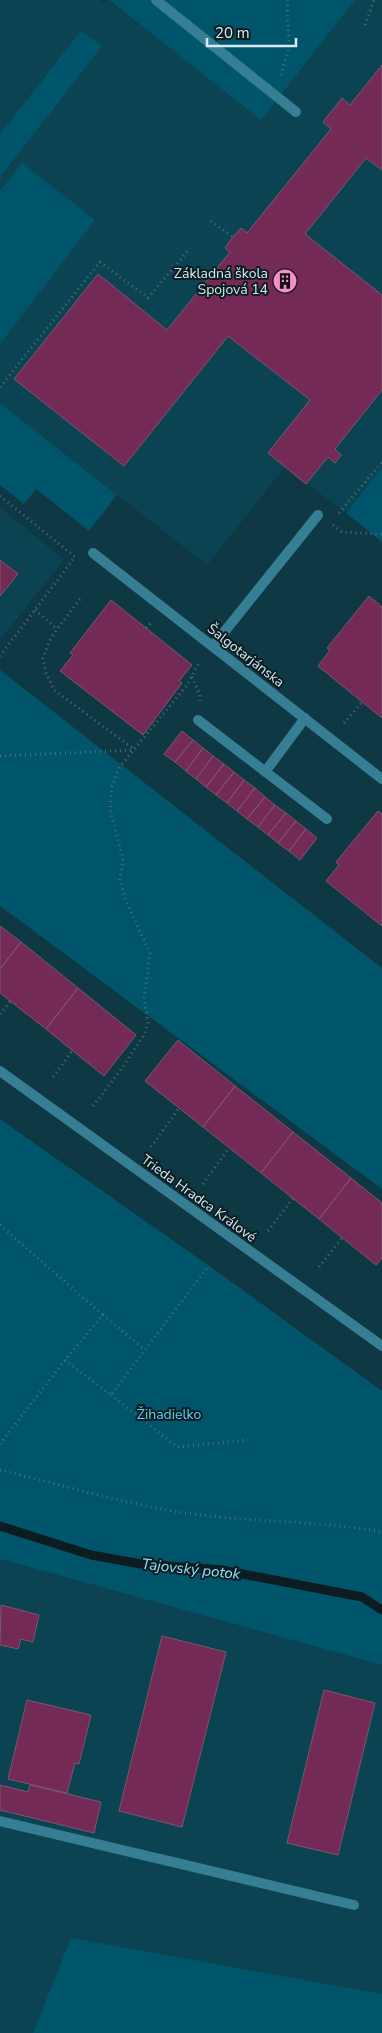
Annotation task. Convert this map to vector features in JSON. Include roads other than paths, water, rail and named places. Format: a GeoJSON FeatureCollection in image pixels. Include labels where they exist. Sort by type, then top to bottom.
{"type":"FeatureCollection","features":[{"type":"Feature","properties":{"kind":"street"},"geometry":{"type":"LineString","coordinates":[[156,0],[296,112]]}},
{"type":"Feature","properties":{"kind":"street"},"geometry":{"type":"LineString","coordinates":[[214,646],[318,515]]}},
{"type":"Feature","properties":{"kind":"street","name":"Šalgotarjánska"},"geometry":{"type":"LineString","coordinates":[[93,553],[382,779]]}},
{"type":"Feature","properties":{"kind":"street"},"geometry":{"type":"LineString","coordinates":[[265,772],[305,718]]}},
{"type":"Feature","properties":{"kind":"street"},"geometry":{"type":"LineString","coordinates":[[198,720],[327,819]]}},
{"type":"Feature","properties":{"kind":"street","name":"Trieda Hradca Králové"},"geometry":{"type":"LineString","coordinates":[[0,1071],[382,1346]]}},
{"type":"Feature","properties":{"kind":"street"},"geometry":{"type":"LineString","coordinates":[[0,1821],[354,1905]]}},
{"type":"Feature","properties":{"kind":"waterway","name":"Tajovský potok"},"geometry":{"type":"LineString","coordinates":[[0,1526],[91,1555],[141,1564],[222,1570],[362,1597],[382,1610]]}},
{"type":"Feature","properties":{"kind":"place","name":"Základná škola Spojová 14"},"geometry":{"type":"Point","coordinates":[285,281]}},
{"type":"Feature","properties":{"kind":"park label","name":"Žihadielko"},"geometry":{"type":"Point","coordinates":[169,1414]}}]}
